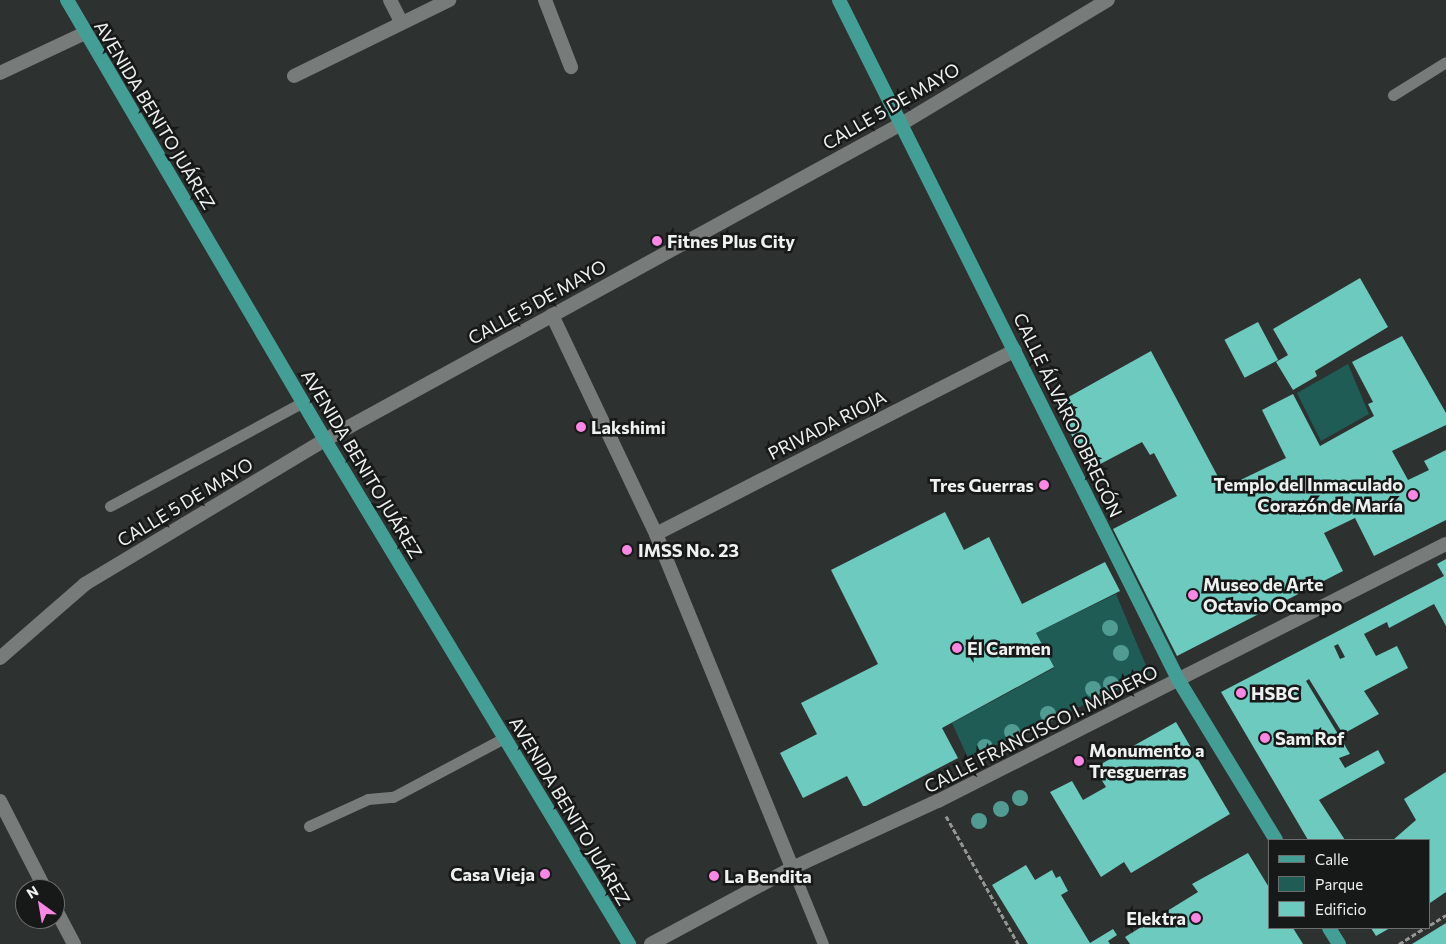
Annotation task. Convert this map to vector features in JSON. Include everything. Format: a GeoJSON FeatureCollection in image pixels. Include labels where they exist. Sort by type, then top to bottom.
{"type":"FeatureCollection","features":[{"type":"Feature","properties":{"kind":"main road","name":"AVENIDA BENITO JUÁREZ"},"geometry":{"type":"LineString","coordinates":[[67,0],[325,440],[628,944]]}},
{"type":"Feature","properties":{"kind":"main road"},"geometry":{"type":"LineString","coordinates":[[390,0],[401,22]]}},
{"type":"Feature","properties":{"kind":"main road"},"geometry":{"type":"LineString","coordinates":[[294,76],[449,0]]}},
{"type":"Feature","properties":{"kind":"main road"},"geometry":{"type":"LineString","coordinates":[[545,0],[571,67]]}},
{"type":"Feature","properties":{"kind":"main road","name":"CALLE ÁLVARO OBREGÓN"},"geometry":{"type":"LineString","coordinates":[[839,0],[903,123],[1179,681],[1275,839]]}},
{"type":"Feature","properties":{"kind":"main road","name":"CALLE 5 DE MAYO"},"geometry":{"type":"LineString","coordinates":[[0,658],[85,584],[325,440],[903,123],[1108,0]]}},
{"type":"Feature","properties":{"kind":"main road"},"geometry":{"type":"LineString","coordinates":[[0,73],[85,33]]}},
{"type":"Feature","properties":{"kind":"main road"},"geometry":{"type":"LineString","coordinates":[[552,315],[656,534],[792,868]]}},
{"type":"Feature","properties":{"kind":"main road","name":"PRIVADA RIOJA"},"geometry":{"type":"LineString","coordinates":[[656,534],[1015,350]]}},
{"type":"Feature","properties":{"kind":"main road","name":"CALLE FRANCISCO I. MADERO"},"geometry":{"type":"LineString","coordinates":[[652,944],[792,868],[938,801],[1179,681],[1446,544]]}},
{"type":"Feature","properties":{"kind":"main road"},"geometry":{"type":"LineString","coordinates":[[0,801],[40,879]]}},
{"type":"Feature","properties":{"kind":"main road"},"geometry":{"type":"LineString","coordinates":[[65,927],[74,944]]}},
{"type":"Feature","properties":{"kind":"main road"},"geometry":{"type":"LineString","coordinates":[[1330,929],[1339,944]]}},
{"type":"Feature","properties":{"kind":"lane"},"geometry":{"type":"LineString","coordinates":[[1393,95],[1446,62]]}},
{"type":"Feature","properties":{"kind":"lane"},"geometry":{"type":"LineString","coordinates":[[110,506],[303,402]]}},
{"type":"Feature","properties":{"kind":"lane"},"geometry":{"type":"LineString","coordinates":[[309,826],[368,798],[393,797],[504,738]]}},
{"type":"Feature","properties":{"kind":"lane"},"geometry":{"type":"LineString","coordinates":[[792,868],[823,944]]}},
{"type":"Feature","properties":{"kind":"path"},"geometry":{"type":"LineString","coordinates":[[938,801],[1018,944]]}},
{"type":"Feature","properties":{"kind":"path"},"geometry":{"type":"LineString","coordinates":[[1431,924],[1446,915]]}},
{"type":"Feature","properties":{"kind":"path"},"geometry":{"type":"LineString","coordinates":[[1399,944],[1423,929]]}},
{"type":"Feature","properties":{"kind":"green space"},"geometry":{"type":"Polygon","coordinates":[[[1348,364],[1369,414],[1321,441],[1297,393],[1348,364]]]}},
{"type":"Feature","properties":{"kind":"green space"},"geometry":{"type":"Polygon","coordinates":[[[1116,594],[1150,675],[968,758],[952,723],[1054,668],[1036,633],[1116,594]]]}},
{"type":"Feature","properties":{"kind":"building"},"geometry":{"type":"Polygon","coordinates":[[[1360,278],[1388,327],[1315,371],[1317,376],[1293,390],[1276,362],[1288,355],[1273,329],[1360,278]]]}},
{"type":"Feature","properties":{"kind":"building"},"geometry":{"type":"Polygon","coordinates":[[[1258,322],[1278,360],[1245,378],[1224,340],[1258,322]]]}},
{"type":"Feature","properties":{"kind":"building"},"geometry":{"type":"Polygon","coordinates":[[[1402,336],[1446,413],[1446,425],[1392,451],[1408,480],[1429,470],[1424,461],[1446,450],[1446,520],[1374,556],[1355,518],[1324,533],[1343,571],[1177,656],[1113,529],[1177,496],[1154,453],[1150,455],[1142,442],[1089,470],[1056,404],[1151,351],[1224,488],[1286,458],[1262,410],[1293,394],[1320,446],[1374,416],[1368,404],[1373,402],[1352,362],[1402,336]]]}},
{"type":"Feature","properties":{"kind":"building","name":"El Carmen"},"geometry":{"type":"Polygon","coordinates":[[[945,512],[964,550],[989,537],[1022,604],[1105,562],[1120,591],[1036,633],[1054,667],[942,728],[958,758],[866,806],[863,806],[847,776],[803,798],[780,753],[817,734],[801,703],[878,664],[831,570],[945,512]]]}},
{"type":"Feature","properties":{"kind":"building"},"geometry":{"type":"Polygon","coordinates":[[[1446,559],[1446,626],[1434,604],[1389,628],[1387,622],[1364,634],[1376,656],[1397,646],[1408,668],[1364,691],[1379,714],[1343,734],[1309,679],[1306,681],[1350,754],[1339,758],[1345,768],[1378,750],[1385,763],[1319,800],[1344,839],[1307,839],[1221,692],[1444,576],[1437,564],[1446,559]],[[1338,644],[1334,646],[1340,659],[1345,657],[1338,644]]]}},
{"type":"Feature","properties":{"kind":"building"},"geometry":{"type":"Polygon","coordinates":[[[1176,722],[1230,814],[1131,873],[1124,862],[1101,877],[1050,792],[1072,781],[1083,800],[1106,787],[1094,768],[1176,722]]]}},
{"type":"Feature","properties":{"kind":"building"},"geometry":{"type":"Polygon","coordinates":[[[1446,772],[1446,892],[1431,902],[1431,839],[1394,839],[1416,820],[1404,799],[1446,772]]]}},
{"type":"Feature","properties":{"kind":"building"},"geometry":{"type":"Polygon","coordinates":[[[1248,853],[1268,886],[1268,929],[1294,929],[1303,944],[1130,944],[1125,937],[1198,892],[1192,884],[1248,853]]]}},
{"type":"Feature","properties":{"kind":"building"},"geometry":{"type":"Polygon","coordinates":[[[1026,865],[1035,880],[1052,870],[1056,878],[1060,876],[1068,891],[1061,895],[1090,943],[1113,929],[1117,935],[1108,941],[1110,944],[1028,944],[992,885],[1026,865]]]}},
{"type":"Feature","properties":{"kind":"building"},"geometry":{"type":"Polygon","coordinates":[[[1446,923],[1446,944],[1412,944],[1446,923]]]}},
{"type":"Feature","properties":{"kind":"building"},"geometry":{"type":"Polygon","coordinates":[[[1372,929],[1388,929],[1376,936],[1372,929]]]}},
{"type":"Feature","properties":{"kind":"place","name":"Fitnes Plus City"},"geometry":{"type":"Point","coordinates":[657,241]}},
{"type":"Feature","properties":{"kind":"place","name":"Lakshimi"},"geometry":{"type":"Point","coordinates":[581,427]}},
{"type":"Feature","properties":{"kind":"place","name":"Tres Guerras"},"geometry":{"type":"Point","coordinates":[1044,485]}},
{"type":"Feature","properties":{"kind":"place","name":"Templo del Inmaculado Corazón de María"},"geometry":{"type":"Point","coordinates":[1413,495]}},
{"type":"Feature","properties":{"kind":"place","name":"IMSS No. 23"},"geometry":{"type":"Point","coordinates":[627,550]}},
{"type":"Feature","properties":{"kind":"place","name":"Museo de Arte Octavio Ocampo"},"geometry":{"type":"Point","coordinates":[1193,595]}},
{"type":"Feature","properties":{"kind":"place","name":"El Carmen"},"geometry":{"type":"Point","coordinates":[957,648]}},
{"type":"Feature","properties":{"kind":"place","name":"HSBC"},"geometry":{"type":"Point","coordinates":[1241,693]}},
{"type":"Feature","properties":{"kind":"place","name":"Sam Rof"},"geometry":{"type":"Point","coordinates":[1265,738]}},
{"type":"Feature","properties":{"kind":"place","name":"Monumento a Tresguerras"},"geometry":{"type":"Point","coordinates":[1079,761]}},
{"type":"Feature","properties":{"kind":"place","name":"Casa Vieja"},"geometry":{"type":"Point","coordinates":[545,874]}},
{"type":"Feature","properties":{"kind":"place","name":"La Bendita"},"geometry":{"type":"Point","coordinates":[714,876]}},
{"type":"Feature","properties":{"kind":"place","name":"Elektra"},"geometry":{"type":"Point","coordinates":[1196,918]}}]}
